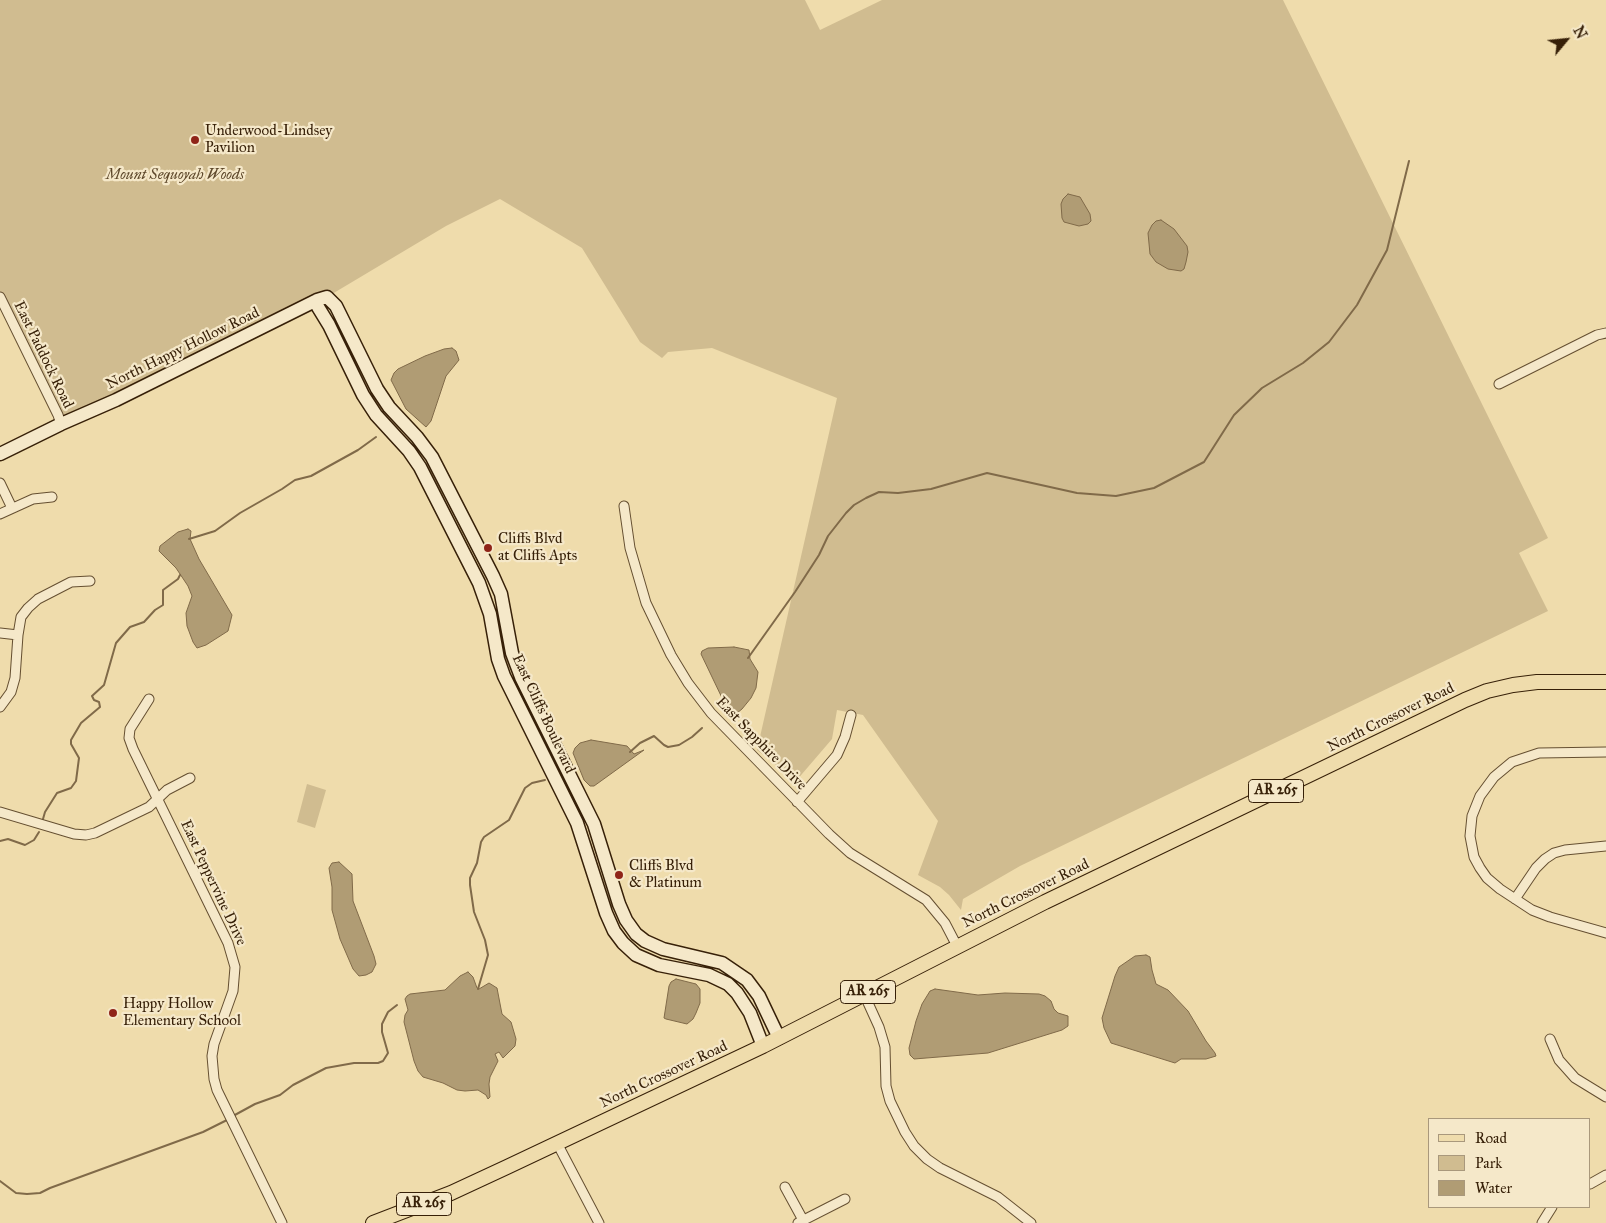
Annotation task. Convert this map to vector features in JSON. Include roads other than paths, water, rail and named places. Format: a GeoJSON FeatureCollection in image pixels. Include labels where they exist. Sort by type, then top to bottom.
{"type":"FeatureCollection","features":[{"type":"Feature","properties":{"kind":"main road","name":"North Crossover Road"},"geometry":{"type":"LineString","coordinates":[[374,1223],[474,1182],[764,1046],[957,946],[1168,842],[1487,691],[1537,682],[1606,682]]}},
{"type":"Feature","properties":{"kind":"street","name":"East Paddock Road"},"geometry":{"type":"LineString","coordinates":[[0,297],[58,414],[61,424]]}},
{"type":"Feature","properties":{"kind":"street","name":"East Cliffs Boulevard"},"geometry":{"type":"LineString","coordinates":[[764,1046],[750,1013],[737,993],[728,984],[709,976],[659,965],[636,955],[614,931],[606,913],[577,823],[504,676],[498,659],[490,614],[479,583],[420,466],[376,415],[318,307],[317,300],[327,297],[336,306],[380,393],[389,407],[417,437],[432,457],[493,576],[501,594],[512,653],[521,677],[594,824],[619,904],[626,920],[636,934],[645,941],[663,949],[722,963],[747,980],[759,996],[779,1038]]}},
{"type":"Feature","properties":{"kind":"street","name":"North Happy Hollow Road"},"geometry":{"type":"LineString","coordinates":[[0,454],[116,400],[317,300]]}},
{"type":"Feature","properties":{"kind":"street"},"geometry":{"type":"LineString","coordinates":[[1499,384],[1597,335],[1606,333]]}},
{"type":"Feature","properties":{"kind":"street"},"geometry":{"type":"LineString","coordinates":[[367,400],[380,393]]}},
{"type":"Feature","properties":{"kind":"street"},"geometry":{"type":"LineString","coordinates":[[0,483],[12,508]]}},
{"type":"Feature","properties":{"kind":"street"},"geometry":{"type":"LineString","coordinates":[[0,514],[33,499],[52,497]]}},
{"type":"Feature","properties":{"kind":"street","name":"East Sapphire Drive"},"geometry":{"type":"LineString","coordinates":[[624,506],[635,568],[646,603],[671,655],[688,683],[711,713],[829,834],[850,853],[926,900],[945,923],[957,946]]}},
{"type":"Feature","properties":{"kind":"street"},"geometry":{"type":"LineString","coordinates":[[0,707],[11,692],[15,678],[21,617],[38,599],[71,582],[90,581]]}},
{"type":"Feature","properties":{"kind":"street"},"geometry":{"type":"LineString","coordinates":[[0,633],[18,636]]}},
{"type":"Feature","properties":{"kind":"street","name":"East Peppervine Drive"},"geometry":{"type":"LineString","coordinates":[[149,699],[130,729],[129,738],[232,954],[235,967],[233,991],[217,1033],[212,1056],[214,1079],[282,1223]]}},
{"type":"Feature","properties":{"kind":"street"},"geometry":{"type":"LineString","coordinates":[[797,802],[837,755],[845,737],[851,715]]}},
{"type":"Feature","properties":{"kind":"street"},"geometry":{"type":"LineString","coordinates":[[1606,752],[1550,752],[1512,762],[1489,782],[1480,796],[1476,804],[1470,836],[1474,857],[1487,878],[1500,889],[1532,910],[1606,933]]}},
{"type":"Feature","properties":{"kind":"street"},"geometry":{"type":"LineString","coordinates":[[0,812],[74,834],[86,835],[96,833],[149,808],[167,790],[190,778]]}},
{"type":"Feature","properties":{"kind":"street"},"geometry":{"type":"LineString","coordinates":[[1515,899],[1536,868],[1554,853],[1565,850],[1606,846]]}},
{"type":"Feature","properties":{"kind":"street"},"geometry":{"type":"LineString","coordinates":[[864,994],[879,1027],[885,1047],[886,1086],[890,1101],[914,1146],[927,1159],[940,1168],[998,1196],[1031,1223]]}},
{"type":"Feature","properties":{"kind":"street"},"geometry":{"type":"LineString","coordinates":[[1550,1039],[1559,1060],[1575,1078],[1606,1097]]}},
{"type":"Feature","properties":{"kind":"street"},"geometry":{"type":"LineString","coordinates":[[557,1143],[599,1223]]}},
{"type":"Feature","properties":{"kind":"street"},"geometry":{"type":"LineString","coordinates":[[1591,1183],[1606,1175]]}},
{"type":"Feature","properties":{"kind":"street"},"geometry":{"type":"LineString","coordinates":[[785,1187],[800,1222],[845,1199]]}},
{"type":"Feature","properties":{"kind":"street"},"geometry":{"type":"LineString","coordinates":[[1542,1223],[1551,1208]]}},
{"type":"Feature","properties":{"kind":"water"},"geometry":{"type":"Polygon","coordinates":[[[1068,194],[1080,197],[1090,214],[1091,221],[1088,224],[1079,226],[1064,222],[1061,204],[1068,194]]]}},
{"type":"Feature","properties":{"kind":"water"},"geometry":{"type":"Polygon","coordinates":[[[1161,220],[1174,229],[1187,246],[1186,262],[1184,269],[1181,271],[1168,269],[1156,262],[1150,254],[1148,233],[1156,221],[1161,220]]]}},
{"type":"Feature","properties":{"kind":"water"},"geometry":{"type":"Polygon","coordinates":[[[452,348],[456,351],[459,360],[446,376],[431,421],[426,427],[406,409],[391,380],[398,369],[425,356],[452,348]]]}},
{"type":"Feature","properties":{"kind":"water"},"geometry":{"type":"Polygon","coordinates":[[[188,529],[191,531],[190,539],[199,559],[232,615],[228,631],[206,645],[197,648],[187,626],[186,613],[192,596],[176,568],[159,551],[160,546],[178,532],[188,529]]]}},
{"type":"Feature","properties":{"kind":"water"},"geometry":{"type":"Polygon","coordinates":[[[734,647],[749,650],[750,659],[758,672],[756,688],[751,698],[737,713],[724,708],[724,702],[701,654],[702,651],[708,648],[734,647]]]}},
{"type":"Feature","properties":{"kind":"water"},"geometry":{"type":"Polygon","coordinates":[[[591,740],[627,746],[634,754],[644,750],[594,786],[590,786],[584,780],[573,753],[580,743],[591,740]]]}},
{"type":"Feature","properties":{"kind":"water"},"geometry":{"type":"Polygon","coordinates":[[[339,862],[352,874],[353,901],[376,964],[372,972],[366,975],[359,976],[353,969],[340,939],[332,910],[332,887],[329,868],[332,863],[339,862]]]}},
{"type":"Feature","properties":{"kind":"water"},"geometry":{"type":"Polygon","coordinates":[[[1146,955],[1150,957],[1156,984],[1168,990],[1188,1011],[1216,1056],[1206,1059],[1181,1059],[1175,1063],[1111,1043],[1104,1028],[1102,1018],[1115,976],[1119,967],[1135,956],[1146,955]]]}},
{"type":"Feature","properties":{"kind":"water"},"geometry":{"type":"Polygon","coordinates":[[[468,972],[473,977],[477,988],[479,989],[489,983],[497,988],[502,1014],[511,1022],[516,1039],[515,1046],[503,1058],[499,1052],[495,1054],[498,1061],[490,1077],[490,1097],[488,1099],[486,1095],[478,1090],[457,1090],[443,1083],[423,1077],[414,1061],[404,1022],[408,1010],[405,999],[407,996],[410,994],[445,990],[460,976],[468,972]]]}},
{"type":"Feature","properties":{"kind":"water"},"geometry":{"type":"Polygon","coordinates":[[[676,979],[696,984],[700,989],[700,1003],[693,1019],[687,1024],[664,1018],[669,986],[676,979]]]}},
{"type":"Feature","properties":{"kind":"water"},"geometry":{"type":"Polygon","coordinates":[[[935,989],[978,995],[1005,993],[1039,994],[1051,1001],[1058,1013],[1068,1016],[1068,1026],[1062,1030],[988,1053],[914,1059],[910,1055],[909,1048],[916,1021],[922,1004],[930,991],[935,989]]]}},
{"type":"Feature","properties":{"kind":"waterway"},"geometry":{"type":"LineString","coordinates":[[748,658],[795,592],[819,555],[828,536],[846,513],[854,505],[879,492],[898,493],[931,489],[987,473],[1077,493],[1116,496],[1154,488],[1204,462],[1234,415],[1262,388],[1303,363],[1329,342],[1357,305],[1387,250],[1409,161]]}},
{"type":"Feature","properties":{"kind":"waterway"},"geometry":{"type":"LineString","coordinates":[[189,539],[215,531],[240,513],[295,480],[311,476],[358,450],[376,437]]}},
{"type":"Feature","properties":{"kind":"waterway"},"geometry":{"type":"LineString","coordinates":[[43,819],[45,812],[57,793],[71,788],[76,781],[79,758],[71,744],[71,740],[81,723],[100,707],[99,702],[94,700],[92,696],[104,685],[116,643],[130,627],[144,622],[155,610],[163,605],[163,590],[178,579],[180,575]]}},
{"type":"Feature","properties":{"kind":"waterway"},"geometry":{"type":"LineString","coordinates":[[630,752],[640,743],[654,736],[668,747],[679,745],[702,728]]}},
{"type":"Feature","properties":{"kind":"waterway"},"geometry":{"type":"LineString","coordinates":[[478,989],[488,955],[485,940],[474,912],[470,878],[477,863],[481,842],[484,837],[509,820],[525,788],[532,783],[545,780]]}},
{"type":"Feature","properties":{"kind":"waterway"},"geometry":{"type":"LineString","coordinates":[[0,841],[8,839],[25,845],[34,840],[39,832]]}},
{"type":"Feature","properties":{"kind":"waterway"},"geometry":{"type":"LineString","coordinates":[[233,1116],[255,1104],[280,1095],[293,1085],[326,1068],[354,1063],[378,1063],[383,1061],[388,1053],[382,1032],[382,1024],[388,1012],[397,1005]]}},
{"type":"Feature","properties":{"kind":"waterway"},"geometry":{"type":"LineString","coordinates":[[0,1181],[16,1193],[40,1193],[203,1132],[229,1119]]}},
{"type":"Feature","properties":{"kind":"place","name":"Underwood-Lindsey Pavilion"},"geometry":{"type":"Point","coordinates":[195,140]}},
{"type":"Feature","properties":{"kind":"place","name":"Cliffs Blvd at Cliffs Apts"},"geometry":{"type":"Point","coordinates":[488,548]}},
{"type":"Feature","properties":{"kind":"place","name":"Cliffs Blvd & Platinum"},"geometry":{"type":"Point","coordinates":[619,875]}},
{"type":"Feature","properties":{"kind":"place","name":"Happy Hollow Elementary School"},"geometry":{"type":"Point","coordinates":[113,1013]}},
{"type":"Feature","properties":{"kind":"park label","name":"Mount Sequoyah Woods"},"geometry":{"type":"Point","coordinates":[175,175]}}]}
